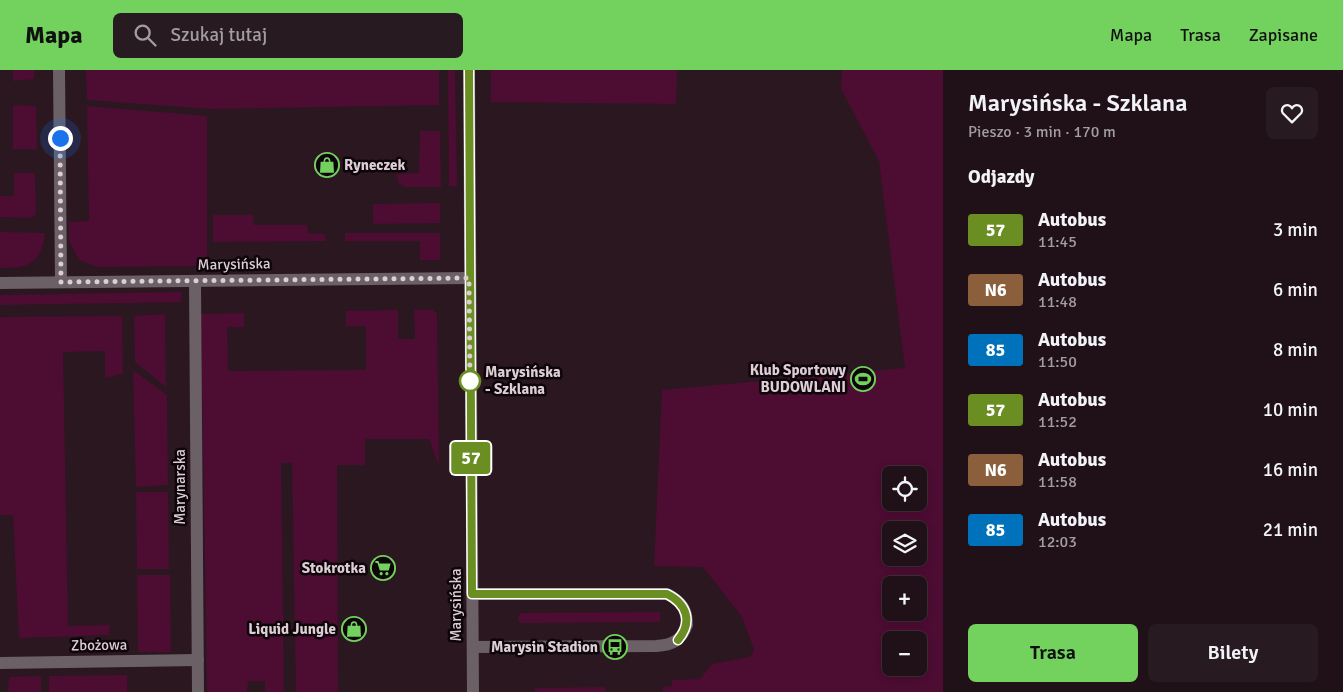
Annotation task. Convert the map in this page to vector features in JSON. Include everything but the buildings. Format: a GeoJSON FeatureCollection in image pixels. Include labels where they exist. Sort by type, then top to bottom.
{"type":"FeatureCollection","features":[{"type":"Feature","properties":{"kind":"street"},"geometry":{"type":"LineString","coordinates":[[59,70],[61,282]]}},
{"type":"Feature","properties":{"kind":"street","name":"Marysińska"},"geometry":{"type":"LineString","coordinates":[[469,70],[473,692]]}},
{"type":"Feature","properties":{"kind":"street","name":"Marysińska"},"geometry":{"type":"LineString","coordinates":[[0,283],[469,278]]}},
{"type":"Feature","properties":{"kind":"street","name":"Marynarska"},"geometry":{"type":"LineString","coordinates":[[195,281],[198,692]]}},
{"type":"Feature","properties":{"kind":"street"},"geometry":{"type":"LineString","coordinates":[[472,594],[667,594],[677,599],[684,607],[687,625],[678,640],[668,645],[473,647]]}},
{"type":"Feature","properties":{"kind":"street","name":"Zbożowa"},"geometry":{"type":"LineString","coordinates":[[0,663],[198,660]]}},
{"type":"Feature","properties":{"kind":"shaded area"},"geometry":{"type":"Polygon","coordinates":[[[13,70],[34,70],[34,79],[13,81],[13,70]]]}},
{"type":"Feature","properties":{"kind":"shaded area"},"geometry":{"type":"Polygon","coordinates":[[[86,70],[439,70],[439,105],[211,109],[87,100],[86,70]]]}},
{"type":"Feature","properties":{"kind":"shaded area"},"geometry":{"type":"Polygon","coordinates":[[[448,70],[455,70],[457,186],[449,186],[448,70]]]}},
{"type":"Feature","properties":{"kind":"shaded area"},"geometry":{"type":"Polygon","coordinates":[[[491,70],[677,70],[676,104],[491,102],[491,70]]]}},
{"type":"Feature","properties":{"kind":"shaded area","name":"Klub Sportowy BUDOWLANI"},"geometry":{"type":"Polygon","coordinates":[[[842,70],[943,70],[943,692],[663,692],[663,687],[672,686],[672,680],[700,679],[712,664],[750,657],[754,650],[742,617],[703,567],[654,566],[662,390],[905,368],[879,161],[841,89],[842,70]]]}},
{"type":"Feature","properties":{"kind":"shaded area"},"geometry":{"type":"Polygon","coordinates":[[[13,105],[36,106],[37,149],[13,149],[13,105]]]}},
{"type":"Feature","properties":{"kind":"shaded area"},"geometry":{"type":"Polygon","coordinates":[[[87,106],[207,116],[207,266],[98,267],[79,260],[69,241],[69,222],[89,221],[87,106]]]}},
{"type":"Feature","properties":{"kind":"shaded area"},"geometry":{"type":"Polygon","coordinates":[[[420,131],[440,131],[441,187],[405,187],[398,182],[397,174],[419,173],[420,131]]]}},
{"type":"Feature","properties":{"kind":"shaded area"},"geometry":{"type":"Polygon","coordinates":[[[14,173],[35,173],[36,214],[30,218],[0,217],[0,196],[14,196],[14,173]]]}},
{"type":"Feature","properties":{"kind":"shaded area"},"geometry":{"type":"Polygon","coordinates":[[[440,203],[440,223],[373,224],[373,204],[440,203]]]}},
{"type":"Feature","properties":{"kind":"shaded area"},"geometry":{"type":"Polygon","coordinates":[[[213,215],[253,215],[254,225],[307,225],[308,233],[325,234],[325,241],[213,242],[213,215]]]}},
{"type":"Feature","properties":{"kind":"shaded area"},"geometry":{"type":"Polygon","coordinates":[[[0,232],[45,233],[37,258],[19,267],[0,268],[0,232]]]}},
{"type":"Feature","properties":{"kind":"shaded area"},"geometry":{"type":"Polygon","coordinates":[[[345,233],[440,233],[440,260],[420,260],[420,241],[345,241],[345,233]]]}},
{"type":"Feature","properties":{"kind":"shaded area"},"geometry":{"type":"Polygon","coordinates":[[[181,292],[181,302],[0,305],[0,295],[181,292]]]}},
{"type":"Feature","properties":{"kind":"shaded area"},"geometry":{"type":"Polygon","coordinates":[[[398,310],[398,339],[415,339],[414,310],[433,310],[437,314],[439,463],[429,439],[365,439],[365,465],[337,465],[338,692],[296,692],[292,463],[281,463],[284,692],[258,692],[265,691],[265,681],[248,681],[247,692],[207,692],[201,314],[244,313],[244,327],[227,327],[228,371],[366,370],[366,326],[346,326],[346,311],[398,310]]]}},
{"type":"Feature","properties":{"kind":"shaded area"},"geometry":{"type":"Polygon","coordinates":[[[165,314],[166,387],[135,362],[134,316],[165,314]]]}},
{"type":"Feature","properties":{"kind":"shaded area"},"geometry":{"type":"Polygon","coordinates":[[[122,316],[123,373],[105,378],[105,351],[63,352],[68,626],[110,625],[109,635],[19,638],[13,515],[0,515],[0,317],[122,316]]]}},
{"type":"Feature","properties":{"kind":"shaded area"},"geometry":{"type":"Polygon","coordinates":[[[133,370],[167,395],[168,485],[136,487],[133,370]]]}},
{"type":"Feature","properties":{"kind":"shaded area"},"geometry":{"type":"Polygon","coordinates":[[[136,492],[168,492],[169,569],[137,569],[136,492]]]}},
{"type":"Feature","properties":{"kind":"shaded area"},"geometry":{"type":"Polygon","coordinates":[[[137,575],[170,575],[171,652],[138,652],[137,575]]]}},
{"type":"Feature","properties":{"kind":"shaded area"},"geometry":{"type":"Polygon","coordinates":[[[660,612],[660,622],[520,623],[518,619],[520,613],[660,612]]]}},
{"type":"Feature","properties":{"kind":"shaded area"},"geometry":{"type":"Polygon","coordinates":[[[127,675],[127,692],[49,692],[49,676],[127,675]]]}},
{"type":"Feature","properties":{"kind":"shaded area"},"geometry":{"type":"Polygon","coordinates":[[[41,676],[41,692],[8,692],[9,677],[41,676]]]}},
{"type":"Feature","properties":{"kind":"shaded area"},"geometry":{"type":"Polygon","coordinates":[[[605,687],[605,692],[535,692],[535,688],[605,687]]]}},
{"type":"Feature","properties":{"kind":"bus line","name":"57"},"geometry":{"type":"LineString","coordinates":[[469,70],[472,594],[655,592],[667,594],[677,599],[684,607],[687,616],[687,625],[684,633],[678,640]]}},
{"type":"Feature","properties":{"kind":"place","name":"Ryneczek"},"geometry":{"type":"Point","coordinates":[327,165]}},
{"type":"Feature","properties":{"kind":"place","name":"Klub Sportowy BUDOWLANI"},"geometry":{"type":"Point","coordinates":[863,379]}},
{"type":"Feature","properties":{"kind":"place","name":"Marysińska - Szklana"},"geometry":{"type":"Point","coordinates":[470,381]}},
{"type":"Feature","properties":{"kind":"place","name":"Stokrotka"},"geometry":{"type":"Point","coordinates":[383,568]}},
{"type":"Feature","properties":{"kind":"place","name":"Liquid Jungle"},"geometry":{"type":"Point","coordinates":[354,629]}},
{"type":"Feature","properties":{"kind":"place","name":"Marysin Stadion"},"geometry":{"type":"Point","coordinates":[615,647]}},
{"type":"Feature","properties":{"kind":"route"},"geometry":{"type":"LineString","coordinates":[[60,138],[61,282],[469,278],[470,381]]}}]}
